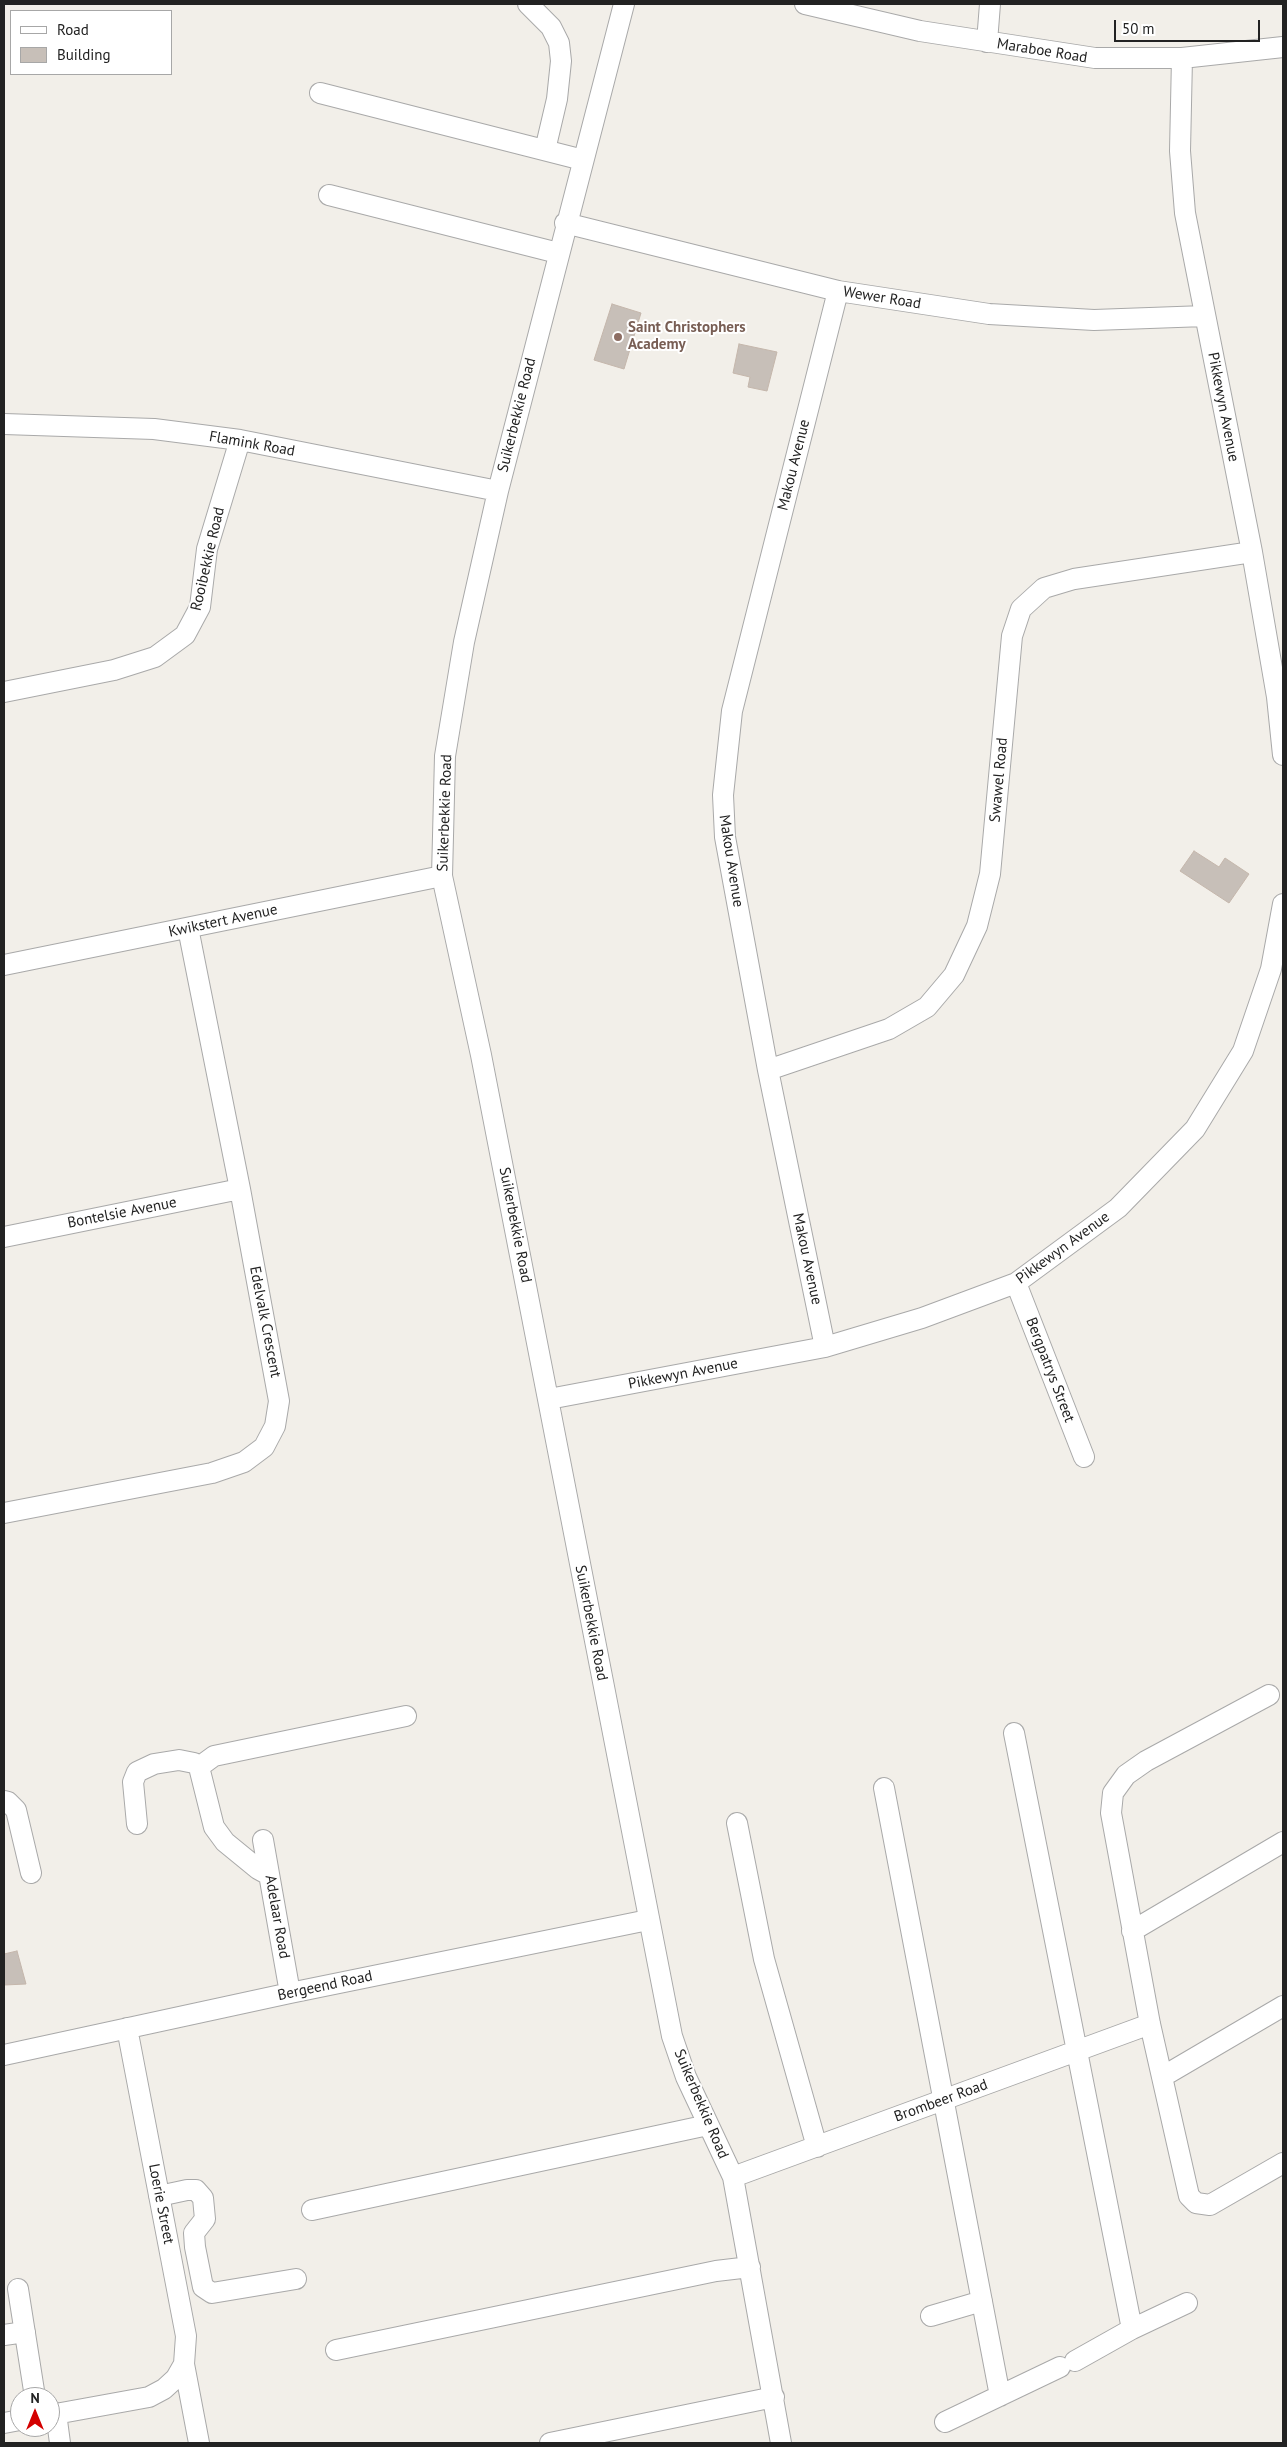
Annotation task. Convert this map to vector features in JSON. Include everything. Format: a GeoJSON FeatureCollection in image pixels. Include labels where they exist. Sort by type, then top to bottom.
{"type":"FeatureCollection","features":[{"type":"Feature","properties":{"kind":"street"},"geometry":{"type":"LineString","coordinates":[[528,4],[553,32],[559,43],[561,61],[556,99],[545,150]]}},
{"type":"Feature","properties":{"kind":"street","name":"Suikerbekkie Road"},"geometry":{"type":"LineString","coordinates":[[624,4],[565,224],[498,491],[464,642],[445,756],[442,876],[481,1055],[672,2036],[686,2077],[732,2177],[781,2443]]}},
{"type":"Feature","properties":{"kind":"street","name":"Maraboe Road"},"geometry":{"type":"LineString","coordinates":[[804,4],[920,31],[1095,58],[1182,58],[1283,47]]}},
{"type":"Feature","properties":{"kind":"street"},"geometry":{"type":"LineString","coordinates":[[986,42],[990,4]]}},
{"type":"Feature","properties":{"kind":"street","name":"Pikkewyn Avenue"},"geometry":{"type":"LineString","coordinates":[[1182,58],[1181,177],[1192,254],[1252,552],[1277,697],[1283,755]]}},
{"type":"Feature","properties":{"kind":"street"},"geometry":{"type":"LineString","coordinates":[[320,93],[583,160]]}},
{"type":"Feature","properties":{"kind":"street"},"geometry":{"type":"LineString","coordinates":[[329,195],[558,253]]}},
{"type":"Feature","properties":{"kind":"street","name":"Wewer Road"},"geometry":{"type":"LineString","coordinates":[[565,224],[838,291],[989,314],[1094,320],[1205,316]]}},
{"type":"Feature","properties":{"kind":"street","name":"Makou Avenue"},"geometry":{"type":"LineString","coordinates":[[826,1347],[768,1070],[725,836],[722,795],[732,711],[838,291]]}},
{"type":"Feature","properties":{"kind":"street","name":"Flamink Road"},"geometry":{"type":"LineString","coordinates":[[4,424],[154,429],[240,440],[498,491]]}},
{"type":"Feature","properties":{"kind":"street","name":"Rooibekkie Road"},"geometry":{"type":"LineString","coordinates":[[4,692],[114,670],[155,657],[185,635],[200,607],[207,548],[240,440]]}},
{"type":"Feature","properties":{"kind":"street","name":"Swawel Road"},"geometry":{"type":"LineString","coordinates":[[768,1070],[889,1029],[927,1007],[954,975],[976,926],[990,874],[1012,636],[1021,609],[1044,588],[1074,579],[1252,552]]}},
{"type":"Feature","properties":{"kind":"street","name":"Kwikstert Avenue"},"geometry":{"type":"LineString","coordinates":[[4,966],[442,876]]}},
{"type":"Feature","properties":{"kind":"street","name":"Pikkewyn Avenue"},"geometry":{"type":"LineString","coordinates":[[549,1399],[826,1347],[922,1318],[1016,1283],[1118,1208],[1195,1129],[1242,1050],[1271,969],[1283,904]]}},
{"type":"Feature","properties":{"kind":"street","name":"Edelvalk Crescent"},"geometry":{"type":"LineString","coordinates":[[4,1513],[212,1473],[244,1462],[264,1447],[275,1426],[279,1401],[240,1189],[188,928]]}},
{"type":"Feature","properties":{"kind":"street","name":"Bontelsie Avenue"},"geometry":{"type":"LineString","coordinates":[[4,1237],[240,1189]]}},
{"type":"Feature","properties":{"kind":"street","name":"Bergpatrys Street"},"geometry":{"type":"LineString","coordinates":[[1016,1283],[1084,1457]]}},
{"type":"Feature","properties":{"kind":"street"},"geometry":{"type":"LineString","coordinates":[[1269,1695],[1146,1761],[1126,1775],[1113,1792],[1111,1813],[1150,2024],[1189,2196],[1196,2203],[1210,2205],[1283,2163]]}},
{"type":"Feature","properties":{"kind":"street"},"geometry":{"type":"LineString","coordinates":[[199,1767],[204,1761],[221,1754],[406,1716]]}},
{"type":"Feature","properties":{"kind":"street"},"geometry":{"type":"LineString","coordinates":[[1014,1734],[1079,2051],[1132,2329]]}},
{"type":"Feature","properties":{"kind":"street"},"geometry":{"type":"LineString","coordinates":[[138,1824],[133,1782],[137,1772],[154,1764],[178,1760],[194,1763],[199,1767],[214,1827],[225,1842],[269,1875]]}},
{"type":"Feature","properties":{"kind":"street"},"geometry":{"type":"LineString","coordinates":[[884,1788],[1000,2396]]}},
{"type":"Feature","properties":{"kind":"street"},"geometry":{"type":"LineString","coordinates":[[4,1801],[8,1802],[16,1810],[31,1873]]}},
{"type":"Feature","properties":{"kind":"street"},"geometry":{"type":"LineString","coordinates":[[737,1823],[764,1959],[817,2147]]}},
{"type":"Feature","properties":{"kind":"street","name":"Adelaar Road"},"geometry":{"type":"LineString","coordinates":[[263,1840],[290,1993]]}},
{"type":"Feature","properties":{"kind":"street"},"geometry":{"type":"LineString","coordinates":[[1132,1931],[1283,1842]]}},
{"type":"Feature","properties":{"kind":"street","name":"Bergeend Road"},"geometry":{"type":"LineString","coordinates":[[4,2055],[290,1993],[648,1920]]}},
{"type":"Feature","properties":{"kind":"street"},"geometry":{"type":"LineString","coordinates":[[1162,2077],[1283,2006]]}},
{"type":"Feature","properties":{"kind":"street","name":"Brombeer Road"},"geometry":{"type":"LineString","coordinates":[[732,2177],[1150,2024]]}},
{"type":"Feature","properties":{"kind":"street","name":"Loerie Street"},"geometry":{"type":"LineString","coordinates":[[128,2028],[186,2336],[180,2371],[199,2443]]}},
{"type":"Feature","properties":{"kind":"street"},"geometry":{"type":"LineString","coordinates":[[312,2210],[708,2125]]}},
{"type":"Feature","properties":{"kind":"street"},"geometry":{"type":"LineString","coordinates":[[159,2196],[196,2190],[203,2198],[205,2219],[194,2233],[202,2287],[212,2293],[296,2279]]}},
{"type":"Feature","properties":{"kind":"street"},"geometry":{"type":"LineString","coordinates":[[336,2350],[716,2271],[750,2267]]}},
{"type":"Feature","properties":{"kind":"street"},"geometry":{"type":"LineString","coordinates":[[18,2289],[34,2387]]}},
{"type":"Feature","properties":{"kind":"street"},"geometry":{"type":"LineString","coordinates":[[931,2316],[982,2301]]}},
{"type":"Feature","properties":{"kind":"street"},"geometry":{"type":"LineString","coordinates":[[945,2422],[1068,2364],[1132,2329],[1186,2303]]}},
{"type":"Feature","properties":{"kind":"street"},"geometry":{"type":"LineString","coordinates":[[4,2335],[25,2332]]}},
{"type":"Feature","properties":{"kind":"street"},"geometry":{"type":"LineString","coordinates":[[60,2413],[149,2397],[164,2389],[180,2371]]}},
{"type":"Feature","properties":{"kind":"street"},"geometry":{"type":"LineString","coordinates":[[550,2443],[774,2397]]}},
{"type":"Feature","properties":{"kind":"building","name":"Saint Christophers Academy"},"geometry":{"type":"Polygon","coordinates":[[[612,304],[641,313],[624,369],[594,360],[612,304]]]}},
{"type":"Feature","properties":{"kind":"building"},"geometry":{"type":"Polygon","coordinates":[[[739,344],[777,352],[767,391],[748,387],[750,377],[733,373],[739,344]]]}},
{"type":"Feature","properties":{"kind":"building"},"geometry":{"type":"Polygon","coordinates":[[[1194,851],[1219,867],[1225,858],[1249,874],[1229,903],[1180,871],[1194,851]]]}},
{"type":"Feature","properties":{"kind":"building"},"geometry":{"type":"Polygon","coordinates":[[[17,1951],[26,1984],[4,1985],[4,1954],[17,1951]]]}},
{"type":"Feature","properties":{"kind":"place","name":"Saint Christophers Academy"},"geometry":{"type":"Point","coordinates":[618,337]}}]}
